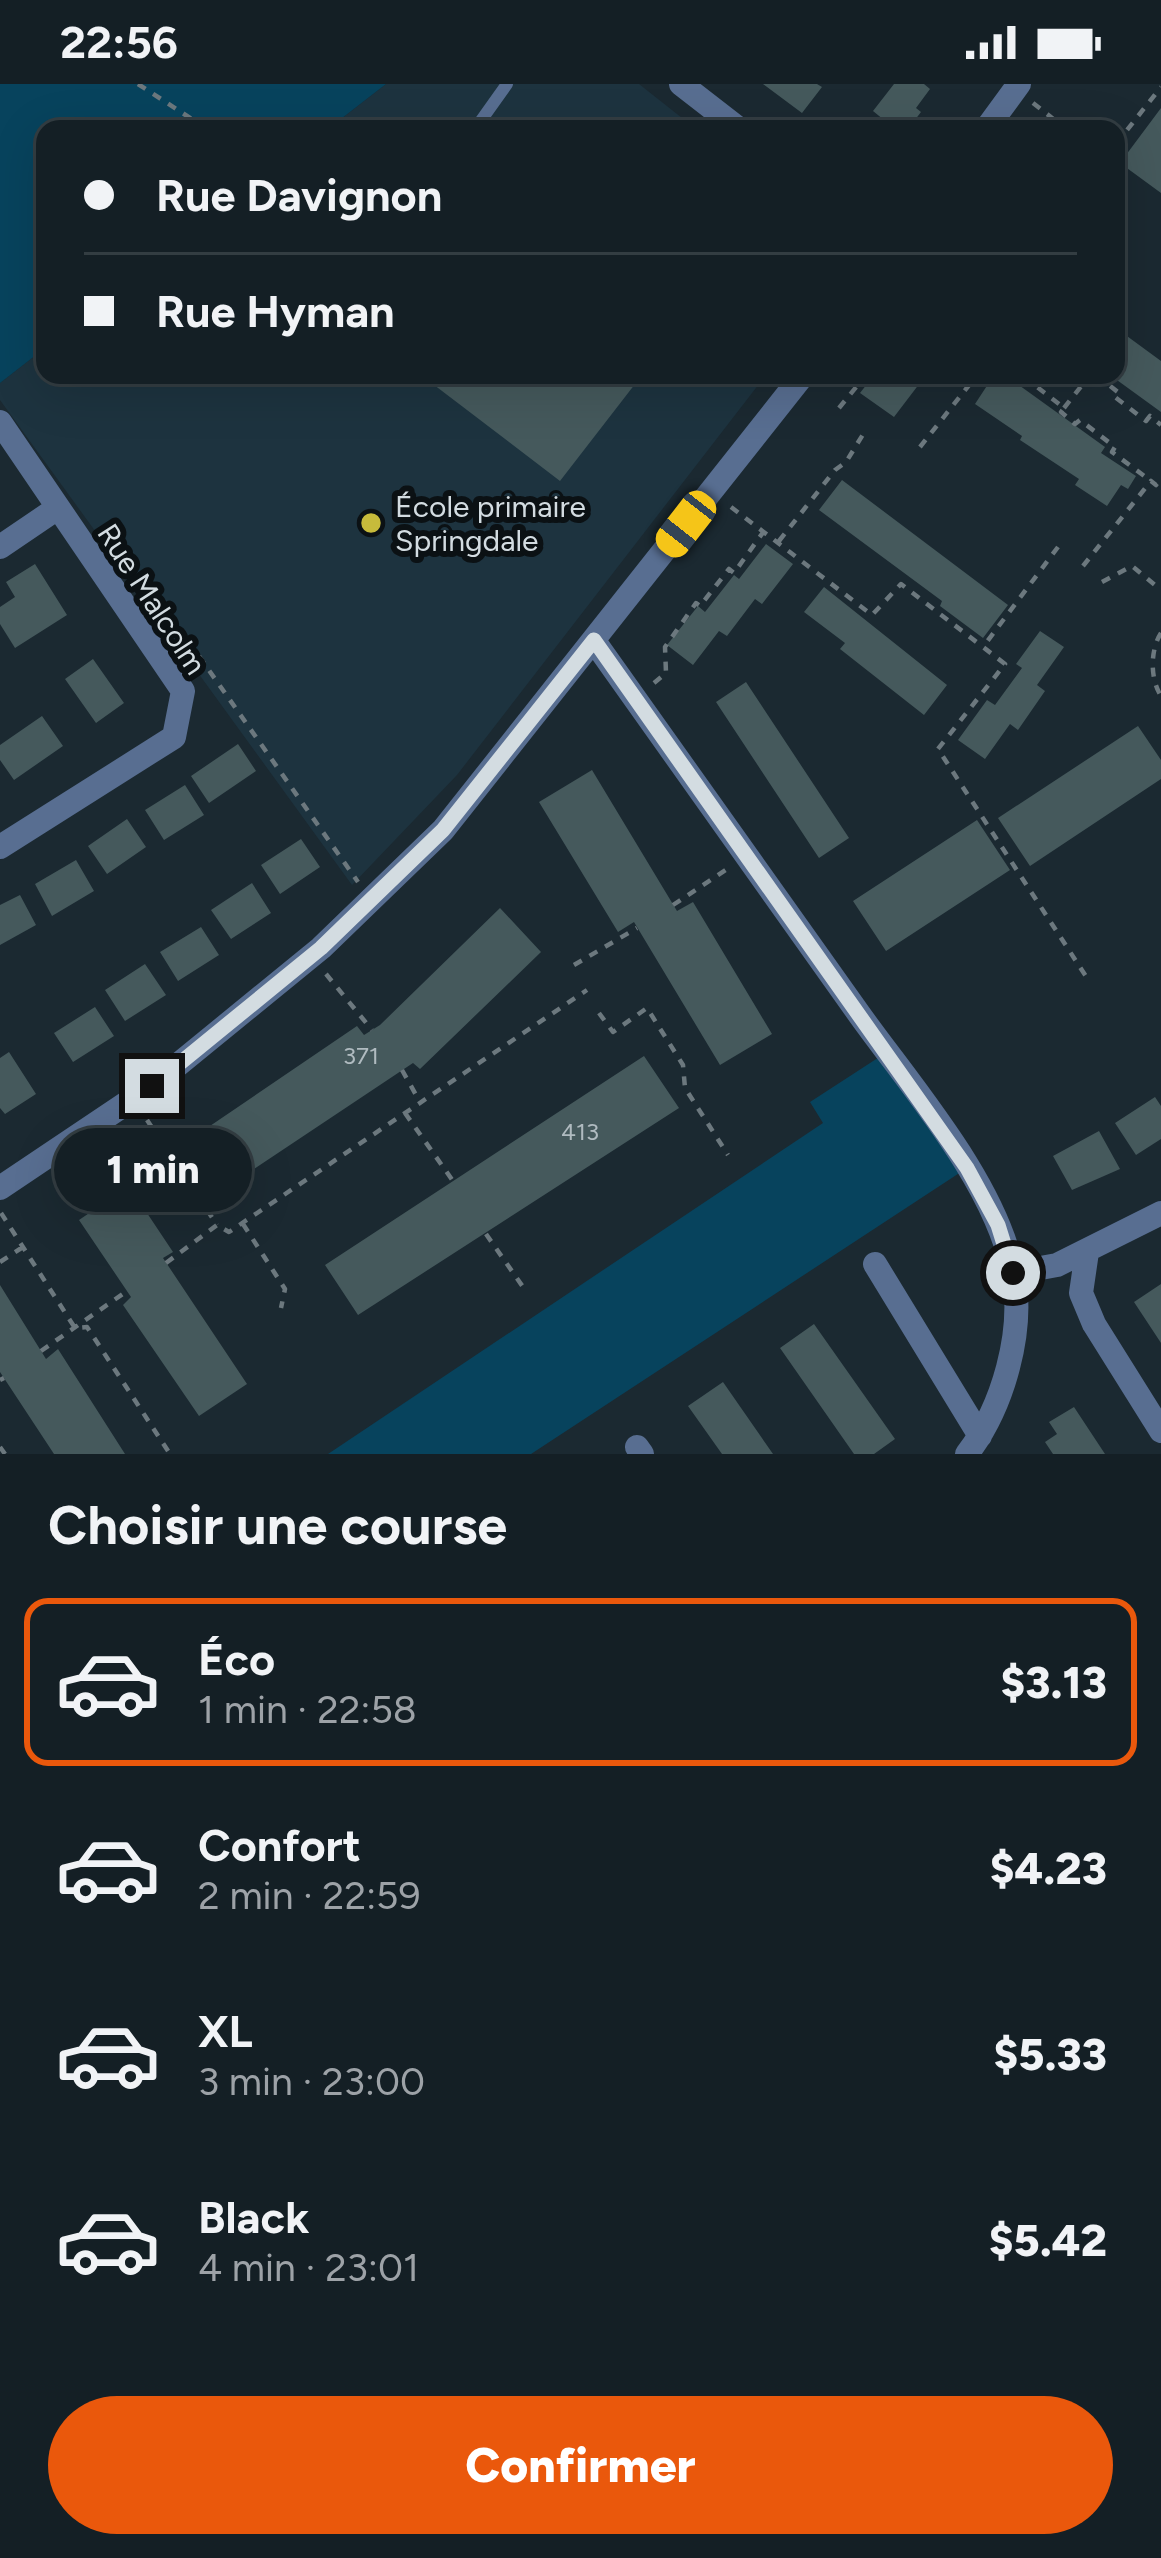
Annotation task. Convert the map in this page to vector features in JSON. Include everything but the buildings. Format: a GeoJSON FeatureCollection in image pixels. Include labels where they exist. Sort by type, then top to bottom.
{"type":"FeatureCollection","features":[{"type":"Feature","properties":{"kind":"street"},"geometry":{"type":"LineString","coordinates":[[681,84],[727,120]]}},
{"type":"Feature","properties":{"kind":"street"},"geometry":{"type":"LineString","coordinates":[[993,120],[1017,87]]}},
{"type":"Feature","properties":{"kind":"street"},"geometry":{"type":"LineString","coordinates":[[0,1188],[132,1099],[311,956],[443,830],[796,384]]}},
{"type":"Feature","properties":{"kind":"street","name":"Rue Malcolm"},"geometry":{"type":"LineString","coordinates":[[0,422],[183,691],[173,737],[0,847]]}},
{"type":"Feature","properties":{"kind":"street","name":"Rue Malcolm"},"geometry":{"type":"LineString","coordinates":[[0,547],[56,509]]}},
{"type":"Feature","properties":{"kind":"street"},"geometry":{"type":"LineString","coordinates":[[594,640],[967,1168],[998,1225],[1013,1273],[1016,1325],[1005,1376],[973,1445]]}},
{"type":"Feature","properties":{"kind":"street"},"geometry":{"type":"LineString","coordinates":[[1013,1273],[1057,1265],[1161,1213]]}},
{"type":"Feature","properties":{"kind":"street"},"geometry":{"type":"LineString","coordinates":[[1088,1252],[1082,1293],[1094,1324],[1161,1432]]}},
{"type":"Feature","properties":{"kind":"street"},"geometry":{"type":"LineString","coordinates":[[874,1264],[973,1445]]}},
{"type":"Feature","properties":{"kind":"lane"},"geometry":{"type":"LineString","coordinates":[[481,120],[506,84]]}},
{"type":"Feature","properties":{"kind":"path"},"geometry":{"type":"LineString","coordinates":[[138,84],[193,120]]}},
{"type":"Feature","properties":{"kind":"path"},"geometry":{"type":"LineString","coordinates":[[1017,87],[1056,120]]}},
{"type":"Feature","properties":{"kind":"path"},"geometry":{"type":"LineString","coordinates":[[1125,133],[1161,87]]}},
{"type":"Feature","properties":{"kind":"path"},"geometry":{"type":"LineString","coordinates":[[839,408],[859,384]]}},
{"type":"Feature","properties":{"kind":"path"},"geometry":{"type":"LineString","coordinates":[[920,447],[970,384]]}},
{"type":"Feature","properties":{"kind":"path"},"geometry":{"type":"LineString","coordinates":[[1033,384],[1064,408]]}},
{"type":"Feature","properties":{"kind":"path"},"geometry":{"type":"LineString","coordinates":[[1085,384],[1061,412],[1076,424],[1080,420],[1156,485],[1161,478]]}},
{"type":"Feature","properties":{"kind":"path"},"geometry":{"type":"LineString","coordinates":[[1106,384],[1119,393],[1115,398],[1146,421],[1150,416],[1161,424]]}},
{"type":"Feature","properties":{"kind":"path"},"geometry":{"type":"LineString","coordinates":[[778,542],[835,470],[847,462],[866,428]]}},
{"type":"Feature","properties":{"kind":"path"},"geometry":{"type":"LineString","coordinates":[[1083,566],[1151,481]]}},
{"type":"Feature","properties":{"kind":"path"},"geometry":{"type":"LineString","coordinates":[[711,492],[872,615],[901,584],[1005,664],[938,749],[1089,982]]}},
{"type":"Feature","properties":{"kind":"path"},"geometry":{"type":"LineString","coordinates":[[649,687],[666,673],[664,647],[729,569],[734,573],[764,531]]}},
{"type":"Feature","properties":{"kind":"path"},"geometry":{"type":"LineString","coordinates":[[983,647],[1058,547]]}},
{"type":"Feature","properties":{"kind":"path"},"geometry":{"type":"LineString","coordinates":[[1102,581],[1132,566],[1161,590]]}},
{"type":"Feature","properties":{"kind":"path"},"geometry":{"type":"LineString","coordinates":[[1161,633],[1156,639],[1152,683],[1161,696]]}},
{"type":"Feature","properties":{"kind":"path"},"geometry":{"type":"LineString","coordinates":[[166,667],[194,649],[370,900]]}},
{"type":"Feature","properties":{"kind":"path"},"geometry":{"type":"LineString","coordinates":[[674,905],[747,856]]}},
{"type":"Feature","properties":{"kind":"path"},"geometry":{"type":"LineString","coordinates":[[574,965],[637,928]]}},
{"type":"Feature","properties":{"kind":"path"},"geometry":{"type":"LineString","coordinates":[[311,956],[372,1030]]}},
{"type":"Feature","properties":{"kind":"path"},"geometry":{"type":"LineString","coordinates":[[132,1099],[217,1225],[229,1232],[587,990]]}},
{"type":"Feature","properties":{"kind":"path"},"geometry":{"type":"LineString","coordinates":[[599,1013],[613,1032],[647,1008],[683,1065],[686,1088],[728,1155]]}},
{"type":"Feature","properties":{"kind":"path"},"geometry":{"type":"LineString","coordinates":[[402,1070],[420,1102]]}},
{"type":"Feature","properties":{"kind":"path"},"geometry":{"type":"LineString","coordinates":[[405,1113],[453,1181]]}},
{"type":"Feature","properties":{"kind":"path"},"geometry":{"type":"LineString","coordinates":[[0,1212],[75,1328]]}},
{"type":"Feature","properties":{"kind":"path"},"geometry":{"type":"LineString","coordinates":[[242,1222],[285,1289],[281,1308]]}},
{"type":"Feature","properties":{"kind":"path"},"geometry":{"type":"LineString","coordinates":[[166,1263],[217,1225]]}},
{"type":"Feature","properties":{"kind":"path"},"geometry":{"type":"LineString","coordinates":[[486,1234],[523,1287]]}},
{"type":"Feature","properties":{"kind":"path"},"geometry":{"type":"LineString","coordinates":[[0,1262],[23,1247]]}},
{"type":"Feature","properties":{"kind":"path"},"geometry":{"type":"LineString","coordinates":[[41,1351],[127,1291]]}},
{"type":"Feature","properties":{"kind":"path"},"geometry":{"type":"LineString","coordinates":[[75,1328],[87,1327],[170,1454]]}},
{"type":"Feature","properties":{"kind":"path"},"geometry":{"type":"LineString","coordinates":[[0,1447],[5,1454]]}},
{"type":"Feature","properties":{"kind":"shaded area"},"geometry":{"type":"Polygon","coordinates":[[[0,84],[386,84],[340,120],[36,120],[36,355],[0,383],[0,84]]]}},
{"type":"Feature","properties":{"kind":"shaded area"},"geometry":{"type":"Polygon","coordinates":[[[386,84],[639,84],[685,120],[340,120],[386,84]]]}},
{"type":"Feature","properties":{"kind":"shaded area","name":"École primaire Springdale"},"geometry":{"type":"Polygon","coordinates":[[[36,355],[36,384],[759,384],[457,775],[352,885],[0,400],[0,383],[36,355]]]}},
{"type":"Feature","properties":{"kind":"shaded area"},"geometry":{"type":"Polygon","coordinates":[[[887,1052],[967,1168],[531,1454],[328,1454],[823,1123],[810,1102],[887,1052]]]}},
{"type":"Feature","properties":{"kind":"place","name":"École primaire Springdale"},"geometry":{"type":"Point","coordinates":[371,523]}},
{"type":"Feature","properties":{"kind":"route"},"geometry":{"type":"LineString","coordinates":[[152,1086],[321,948],[443,830],[594,640],[967,1168],[998,1225],[1013,1273]]}}]}
